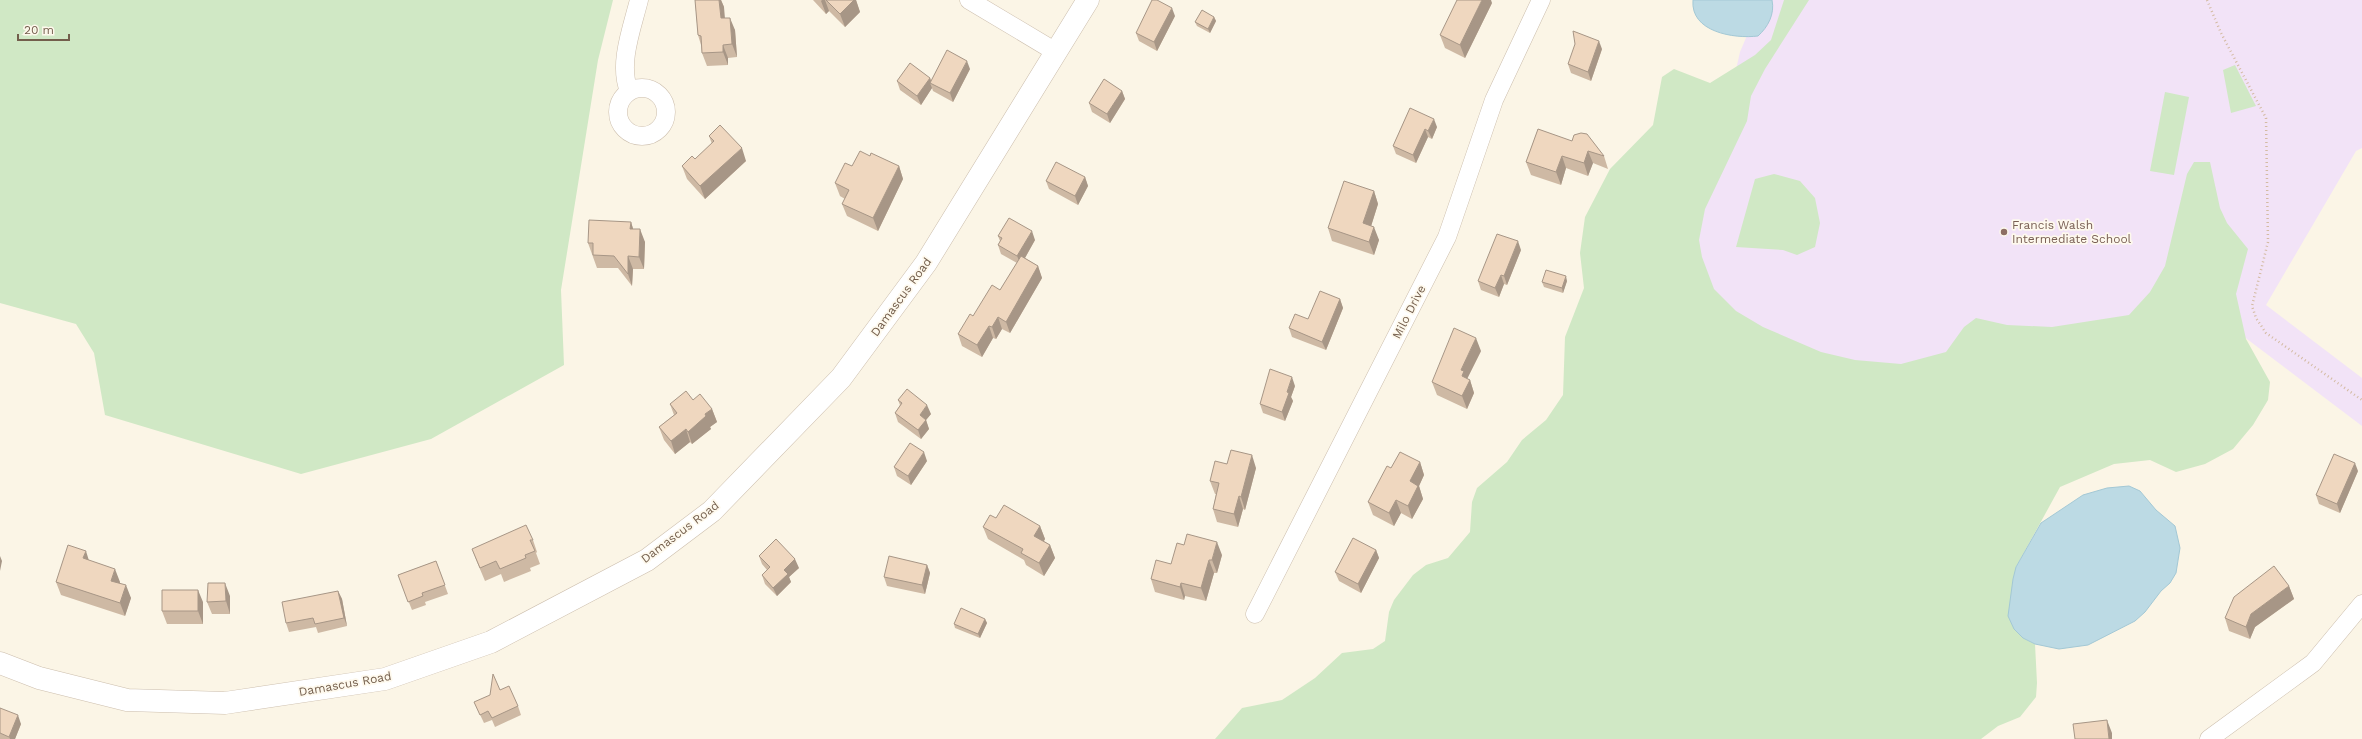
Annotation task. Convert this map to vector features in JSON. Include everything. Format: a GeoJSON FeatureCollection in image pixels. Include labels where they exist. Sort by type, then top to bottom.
{"type":"FeatureCollection","features":[{"type":"Feature","properties":{"kind":"street"},"geometry":{"type":"LineString","coordinates":[[629,91],[625,82],[627,49],[639,0]]}},
{"type":"Feature","properties":{"kind":"street"},"geometry":{"type":"LineString","coordinates":[[969,0],[1056,52]]}},
{"type":"Feature","properties":{"kind":"street","name":"Damascus Road"},"geometry":{"type":"LineString","coordinates":[[0,663],[39,678],[128,700],[225,704],[385,679],[491,642],[647,560],[712,511],[841,378],[926,263],[1088,0]]}},
{"type":"Feature","properties":{"kind":"street","name":"Milo Drive"},"geometry":{"type":"LineString","coordinates":[[1255,614],[1447,237],[1494,100],[1541,0]]}},
{"type":"Feature","properties":{"kind":"street"},"geometry":{"type":"LineString","coordinates":[[2209,739],[2313,663],[2362,604]]}},
{"type":"Feature","properties":{"kind":"path"},"geometry":{"type":"LineString","coordinates":[[2207,0],[2221,33],[2266,118],[2269,208],[2268,242],[2252,306],[2256,318],[2266,333],[2362,400]]}},
{"type":"Feature","properties":{"kind":"shaded area","name":"Francis Walsh Intermediate School"},"geometry":{"type":"Polygon","coordinates":[[[1762,0],[2362,0],[2362,148],[2356,151],[2266,305],[2362,378],[2362,426],[2243,336],[2162,457],[1669,367],[1740,52],[1762,0]]]}},
{"type":"Feature","properties":{"kind":"green space"},"geometry":{"type":"Polygon","coordinates":[[[0,0],[613,0],[598,60],[561,290],[564,365],[431,439],[301,474],[105,415],[94,353],[76,324],[0,303],[0,0]]]}},
{"type":"Feature","properties":{"kind":"green space"},"geometry":{"type":"Polygon","coordinates":[[[1784,0],[1809,0],[1765,69],[1751,96],[1747,121],[1705,209],[1699,240],[1702,257],[1714,289],[1736,311],[1763,327],[1821,352],[1855,360],[1901,364],[1946,352],[1964,327],[1976,318],[2007,325],[2052,327],[2129,315],[2150,292],[2165,266],[2187,174],[2194,162],[2210,162],[2220,208],[2227,223],[2248,249],[2236,294],[2246,339],[2270,382],[2268,400],[2253,425],[2233,449],[2205,464],[2176,472],[2150,460],[2114,464],[2060,487],[2016,567],[2014,629],[2023,638],[2035,644],[2037,683],[2036,697],[2020,717],[1998,726],[1981,739],[1215,739],[1242,708],[1282,700],[1315,678],[1342,653],[1373,649],[1385,641],[1389,612],[1394,600],[1413,575],[1426,565],[1448,558],[1470,532],[1472,502],[1477,488],[1507,462],[1522,440],[1546,420],[1563,395],[1565,337],[1584,288],[1580,253],[1585,217],[1610,169],[1653,125],[1662,77],[1674,69],[1710,83],[1755,55],[1771,40],[1784,0]]]}},
{"type":"Feature","properties":{"kind":"green space"},"geometry":{"type":"Polygon","coordinates":[[[2235,65],[2256,106],[2231,113],[2223,70],[2235,65]]]}},
{"type":"Feature","properties":{"kind":"green space"},"geometry":{"type":"Polygon","coordinates":[[[2165,92],[2189,97],[2174,175],[2150,171],[2165,92]]]}},
{"type":"Feature","properties":{"kind":"green space"},"geometry":{"type":"Polygon","coordinates":[[[1774,174],[1800,181],[1815,198],[1820,223],[1815,247],[1797,255],[1783,250],[1736,247],[1755,179],[1774,174]]]}},
{"type":"Feature","properties":{"kind":"water"},"geometry":{"type":"Polygon","coordinates":[[[1693,0],[1772,0],[1772,15],[1765,29],[1758,36],[1748,37],[1726,34],[1715,31],[1699,20],[1694,11],[1693,0]]]}},
{"type":"Feature","properties":{"kind":"water"},"geometry":{"type":"Polygon","coordinates":[[[2129,486],[2140,491],[2156,510],[2175,526],[2180,548],[2176,573],[2170,583],[2161,591],[2145,612],[2135,621],[2088,645],[2059,649],[2035,644],[2023,638],[2014,629],[2008,616],[2013,579],[2016,567],[2041,523],[2083,495],[2107,488],[2129,486]]]}},
{"type":"Feature","properties":{"kind":"building"},"geometry":{"type":"Polygon","coordinates":[[[695,0],[719,0],[721,18],[730,18],[732,44],[723,45],[723,52],[702,53],[701,36],[698,35],[695,0]]]}},
{"type":"Feature","properties":{"kind":"building"},"geometry":{"type":"Polygon","coordinates":[[[826,0],[854,0],[840,14],[826,0]]]}},
{"type":"Feature","properties":{"kind":"building"},"geometry":{"type":"Polygon","coordinates":[[[1152,0],[1157,0],[1172,8],[1154,42],[1136,33],[1152,0]]]}},
{"type":"Feature","properties":{"kind":"building"},"geometry":{"type":"Polygon","coordinates":[[[1457,0],[1482,0],[1460,45],[1440,35],[1457,0]]]}},
{"type":"Feature","properties":{"kind":"building"},"geometry":{"type":"Polygon","coordinates":[[[1202,10],[1214,17],[1208,29],[1195,22],[1202,10]]]}},
{"type":"Feature","properties":{"kind":"building"},"geometry":{"type":"Polygon","coordinates":[[[1573,31],[1599,41],[1588,72],[1568,64],[1575,44],[1573,31]]]}},
{"type":"Feature","properties":{"kind":"building"},"geometry":{"type":"Polygon","coordinates":[[[947,50],[967,61],[950,93],[930,83],[947,50]]]}},
{"type":"Feature","properties":{"kind":"building"},"geometry":{"type":"Polygon","coordinates":[[[910,63],[930,78],[917,96],[897,81],[910,63]]]}},
{"type":"Feature","properties":{"kind":"building"},"geometry":{"type":"Polygon","coordinates":[[[1104,79],[1122,91],[1107,114],[1089,103],[1104,79]]]}},
{"type":"Feature","properties":{"kind":"building"},"geometry":{"type":"Polygon","coordinates":[[[1410,108],[1434,119],[1428,131],[1425,129],[1413,155],[1393,146],[1410,108]]]}},
{"type":"Feature","properties":{"kind":"building"},"geometry":{"type":"Polygon","coordinates":[[[720,125],[742,148],[700,186],[682,166],[692,156],[695,159],[714,141],[709,136],[720,125]]]}},
{"type":"Feature","properties":{"kind":"building"},"geometry":{"type":"Polygon","coordinates":[[[1538,129],[1572,141],[1574,135],[1581,133],[1587,134],[1604,156],[1588,151],[1584,163],[1562,156],[1556,172],[1526,162],[1538,129]]]}},
{"type":"Feature","properties":{"kind":"building"},"geometry":{"type":"Polygon","coordinates":[[[860,151],[870,156],[871,153],[899,166],[873,218],[842,204],[849,190],[835,183],[845,163],[852,166],[860,151]]]}},
{"type":"Feature","properties":{"kind":"building"},"geometry":{"type":"Polygon","coordinates":[[[1056,162],[1085,177],[1075,196],[1046,181],[1056,162]]]}},
{"type":"Feature","properties":{"kind":"building"},"geometry":{"type":"Polygon","coordinates":[[[1344,181],[1374,191],[1363,223],[1374,227],[1369,242],[1328,228],[1344,181]]]}},
{"type":"Feature","properties":{"kind":"building"},"geometry":{"type":"Polygon","coordinates":[[[1009,218],[1032,231],[1017,256],[998,245],[1002,238],[998,236],[1009,218]]]}},
{"type":"Feature","properties":{"kind":"building"},"geometry":{"type":"Polygon","coordinates":[[[589,220],[631,222],[630,229],[640,229],[639,257],[628,256],[628,274],[614,256],[593,255],[593,243],[588,243],[589,220]]]}},
{"type":"Feature","properties":{"kind":"building"},"geometry":{"type":"Polygon","coordinates":[[[1497,234],[1518,241],[1504,276],[1501,275],[1495,288],[1478,281],[1497,234]]]}},
{"type":"Feature","properties":{"kind":"building"},"geometry":{"type":"Polygon","coordinates":[[[1021,256],[1038,266],[1006,322],[998,317],[992,327],[989,326],[977,345],[958,334],[970,314],[973,316],[992,285],[1000,290],[1021,256]]]}},
{"type":"Feature","properties":{"kind":"building"},"geometry":{"type":"Polygon","coordinates":[[[1546,270],[1566,276],[1562,288],[1542,282],[1546,270]]]}},
{"type":"Feature","properties":{"kind":"building"},"geometry":{"type":"Polygon","coordinates":[[[1320,291],[1340,299],[1322,342],[1289,328],[1295,314],[1308,319],[1320,291]]]}},
{"type":"Feature","properties":{"kind":"building"},"geometry":{"type":"Polygon","coordinates":[[[1454,328],[1476,338],[1461,370],[1464,371],[1462,376],[1470,380],[1462,396],[1432,382],[1454,328]]]}},
{"type":"Feature","properties":{"kind":"building"},"geometry":{"type":"Polygon","coordinates":[[[1270,369],[1292,377],[1287,392],[1289,393],[1282,412],[1260,404],[1270,369]]]}},
{"type":"Feature","properties":{"kind":"building"},"geometry":{"type":"Polygon","coordinates":[[[907,389],[927,405],[920,415],[926,420],[918,430],[895,413],[902,403],[898,400],[907,389]]]}},
{"type":"Feature","properties":{"kind":"building"},"geometry":{"type":"Polygon","coordinates":[[[686,391],[693,400],[700,394],[712,409],[705,414],[706,416],[688,432],[686,429],[671,441],[659,427],[677,413],[670,404],[686,391]]]}},
{"type":"Feature","properties":{"kind":"building"},"geometry":{"type":"Polygon","coordinates":[[[910,443],[924,452],[908,476],[894,467],[910,443]]]}},
{"type":"Feature","properties":{"kind":"building"},"geometry":{"type":"Polygon","coordinates":[[[1231,450],[1252,455],[1241,497],[1239,496],[1234,514],[1213,509],[1219,483],[1210,481],[1215,461],[1227,464],[1231,450]]]}},
{"type":"Feature","properties":{"kind":"building"},"geometry":{"type":"Polygon","coordinates":[[[1400,452],[1420,462],[1410,481],[1418,486],[1408,506],[1396,500],[1389,513],[1368,502],[1387,466],[1391,468],[1400,452]]]}},
{"type":"Feature","properties":{"kind":"building"},"geometry":{"type":"Polygon","coordinates":[[[2334,454],[2355,463],[2337,504],[2316,495],[2334,454]]]}},
{"type":"Feature","properties":{"kind":"building"},"geometry":{"type":"Polygon","coordinates":[[[1004,505],[1040,526],[1034,536],[1050,545],[1039,563],[1021,553],[1023,549],[983,527],[990,515],[996,518],[1004,505]]]}},
{"type":"Feature","properties":{"kind":"building"},"geometry":{"type":"Polygon","coordinates":[[[526,525],[533,540],[530,540],[535,551],[525,555],[526,558],[500,569],[496,561],[480,568],[472,549],[526,525]]]}},
{"type":"Feature","properties":{"kind":"building"},"geometry":{"type":"Polygon","coordinates":[[[1187,534],[1217,542],[1212,560],[1209,560],[1201,588],[1181,583],[1180,587],[1151,579],[1156,560],[1171,564],[1177,543],[1184,545],[1187,534]]]}},
{"type":"Feature","properties":{"kind":"building"},"geometry":{"type":"Polygon","coordinates":[[[1353,538],[1376,550],[1358,584],[1335,572],[1353,538]]]}},
{"type":"Feature","properties":{"kind":"building"},"geometry":{"type":"Polygon","coordinates":[[[776,539],[795,559],[784,570],[788,574],[773,588],[762,575],[770,567],[759,556],[776,539]]]}},
{"type":"Feature","properties":{"kind":"building"},"geometry":{"type":"Polygon","coordinates":[[[68,545],[86,551],[83,558],[115,569],[111,581],[126,585],[120,603],[56,582],[68,545]]]}},
{"type":"Feature","properties":{"kind":"building"},"geometry":{"type":"Polygon","coordinates":[[[889,556],[927,565],[922,585],[884,577],[889,556]]]}},
{"type":"Feature","properties":{"kind":"building"},"geometry":{"type":"Polygon","coordinates":[[[436,561],[445,585],[422,593],[423,596],[408,602],[398,575],[436,561]]]}},
{"type":"Feature","properties":{"kind":"building"},"geometry":{"type":"Polygon","coordinates":[[[2274,566],[2289,586],[2251,614],[2246,627],[2225,618],[2234,597],[2274,566]]]}},
{"type":"Feature","properties":{"kind":"building"},"geometry":{"type":"Polygon","coordinates":[[[208,583],[225,583],[226,601],[207,602],[208,583]]]}},
{"type":"Feature","properties":{"kind":"building"},"geometry":{"type":"Polygon","coordinates":[[[162,590],[198,590],[198,611],[162,611],[162,590]]]}},
{"type":"Feature","properties":{"kind":"building"},"geometry":{"type":"Polygon","coordinates":[[[338,591],[344,618],[315,624],[313,618],[286,623],[282,602],[338,591]]]}},
{"type":"Feature","properties":{"kind":"building"},"geometry":{"type":"Polygon","coordinates":[[[961,608],[985,619],[978,634],[954,624],[961,608]]]}},
{"type":"Feature","properties":{"kind":"building"},"geometry":{"type":"Polygon","coordinates":[[[493,674],[500,690],[509,686],[518,706],[492,718],[488,711],[480,715],[474,702],[490,695],[493,674]]]}},
{"type":"Feature","properties":{"kind":"building"},"geometry":{"type":"Polygon","coordinates":[[[0,708],[18,715],[9,737],[0,733],[0,708]]]}},
{"type":"Feature","properties":{"kind":"building"},"geometry":{"type":"Polygon","coordinates":[[[2107,720],[2109,739],[2075,739],[2073,724],[2107,720]]]}},
{"type":"Feature","properties":{"kind":"place","name":"Francis Walsh Intermediate School"},"geometry":{"type":"Point","coordinates":[2004,232]}}]}
